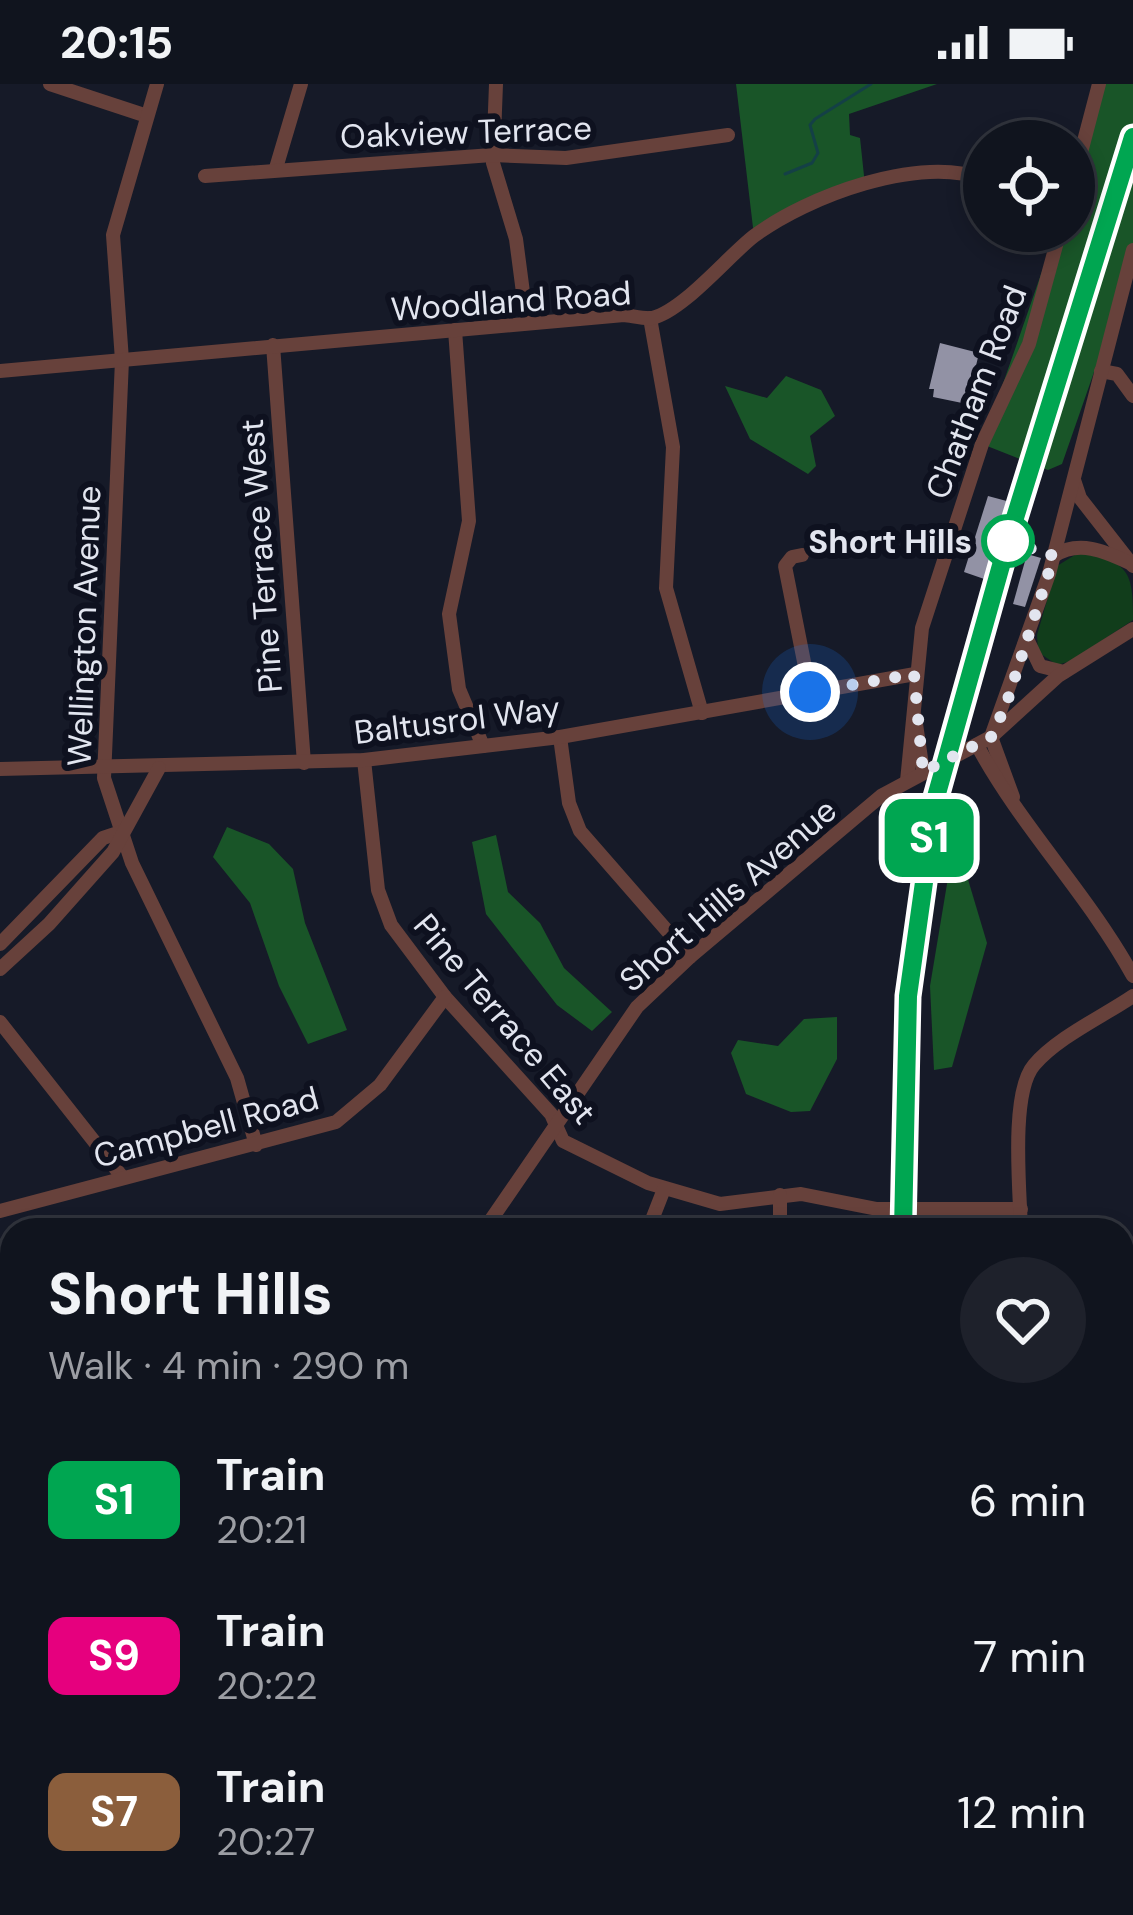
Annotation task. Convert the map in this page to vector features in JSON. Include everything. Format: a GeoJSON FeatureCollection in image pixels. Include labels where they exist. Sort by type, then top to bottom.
{"type":"FeatureCollection","features":[{"type":"Feature","properties":{"kind":"street"},"geometry":{"type":"LineString","coordinates":[[50,84],[147,116]]}},
{"type":"Feature","properties":{"kind":"street","name":"Wellington Avenue"},"geometry":{"type":"LineString","coordinates":[[158,84],[113,235],[122,361],[104,769],[132,863],[218,1031],[256,1145]]}},
{"type":"Feature","properties":{"kind":"street"},"geometry":{"type":"LineString","coordinates":[[276,168],[301,84]]}},
{"type":"Feature","properties":{"kind":"street"},"geometry":{"type":"LineString","coordinates":[[496,84],[492,155],[516,238],[527,323]]}},
{"type":"Feature","properties":{"kind":"street"},"geometry":{"type":"LineString","coordinates":[[1090,120],[1099,84]]}},
{"type":"Feature","properties":{"kind":"street","name":"Oakview Terrace"},"geometry":{"type":"LineString","coordinates":[[205,176],[492,155],[566,158],[728,135]]}},
{"type":"Feature","properties":{"kind":"street","name":"Woodland Road"},"geometry":{"type":"LineString","coordinates":[[0,371],[624,315],[650,318],[674,305],[757,234],[831,195],[935,171],[963,175]]}},
{"type":"Feature","properties":{"kind":"street"},"geometry":{"type":"LineString","coordinates":[[1133,250],[1054,556],[1028,641],[984,741],[1015,802],[1109,932],[1133,976]]}},
{"type":"Feature","properties":{"kind":"street","name":"Chatham Road"},"geometry":{"type":"LineString","coordinates":[[907,782],[922,628],[982,444],[1029,344],[1054,252]]}},
{"type":"Feature","properties":{"kind":"street"},"geometry":{"type":"LineString","coordinates":[[650,318],[673,447],[665,588],[702,713]]}},
{"type":"Feature","properties":{"kind":"street"},"geometry":{"type":"LineString","coordinates":[[455,330],[469,521],[448,614],[459,688],[483,746]]}},
{"type":"Feature","properties":{"kind":"street","name":"Pine Terrace West"},"geometry":{"type":"LineString","coordinates":[[273,345],[304,763]]}},
{"type":"Feature","properties":{"kind":"street"},"geometry":{"type":"LineString","coordinates":[[1101,371],[1117,374],[1133,396]]}},
{"type":"Feature","properties":{"kind":"street"},"geometry":{"type":"LineString","coordinates":[[1073,475],[1080,498],[1132,565]]}},
{"type":"Feature","properties":{"kind":"street"},"geometry":{"type":"LineString","coordinates":[[1054,556],[1064,549],[1084,547],[1132,565]]}},
{"type":"Feature","properties":{"kind":"street"},"geometry":{"type":"LineString","coordinates":[[802,556],[792,557],[785,566],[810,692]]}},
{"type":"Feature","properties":{"kind":"street","name":"Short Hills Avenue"},"geometry":{"type":"LineString","coordinates":[[492,1218],[637,1007],[689,957],[881,796],[984,741],[1064,672],[1133,629]]}},
{"type":"Feature","properties":{"kind":"street"},"geometry":{"type":"LineString","coordinates":[[1028,641],[1040,666],[1064,672]]}},
{"type":"Feature","properties":{"kind":"street","name":"Baltusrol Way"},"geometry":{"type":"LineString","coordinates":[[0,769],[364,760],[560,736],[914,674]]}},
{"type":"Feature","properties":{"kind":"street","name":"Chatham Road"},"geometry":{"type":"LineString","coordinates":[[914,712],[923,772]]}},
{"type":"Feature","properties":{"kind":"street"},"geometry":{"type":"LineString","coordinates":[[560,736],[569,803],[580,831],[689,957]]}},
{"type":"Feature","properties":{"kind":"street","name":"Pine Terrace East"},"geometry":{"type":"LineString","coordinates":[[364,760],[378,890],[404,948],[551,1114],[563,1141],[664,1189],[720,1204],[801,1194],[877,1209],[1021,1209]]}},
{"type":"Feature","properties":{"kind":"street"},"geometry":{"type":"LineString","coordinates":[[0,969],[58,915],[113,852],[159,768]]}},
{"type":"Feature","properties":{"kind":"street"},"geometry":{"type":"LineString","coordinates":[[0,944],[103,838],[121,832]]}},
{"type":"Feature","properties":{"kind":"street"},"geometry":{"type":"LineString","coordinates":[[1021,1218],[1020,1106],[1029,1072],[1051,1051],[1133,996]]}},
{"type":"Feature","properties":{"kind":"street","name":"Campbell Road"},"geometry":{"type":"LineString","coordinates":[[0,1211],[315,1130],[353,1110],[380,1085],[445,998]]}},
{"type":"Feature","properties":{"kind":"street"},"geometry":{"type":"LineString","coordinates":[[0,1022],[123,1178]]}},
{"type":"Feature","properties":{"kind":"street"},"geometry":{"type":"LineString","coordinates":[[653,1218],[664,1189]]}},
{"type":"Feature","properties":{"kind":"street"},"geometry":{"type":"LineString","coordinates":[[780,1195],[780,1218]]}},
{"type":"Feature","properties":{"kind":"green space"},"geometry":{"type":"Polygon","coordinates":[[[736,84],[937,84],[849,114],[850,135],[860,138],[865,185],[754,236],[736,84]]]}},
{"type":"Feature","properties":{"kind":"green space"},"geometry":{"type":"Polygon","coordinates":[[[1099,84],[1133,84],[1133,260],[1062,464],[1048,470],[982,444],[1049,252],[1095,252],[1095,120],[1088,120],[1099,84]]]}},
{"type":"Feature","properties":{"kind":"green space"},"geometry":{"type":"Polygon","coordinates":[[[786,376],[821,390],[835,416],[810,436],[816,466],[808,474],[750,439],[725,386],[767,398],[786,376]]]}},
{"type":"Feature","properties":{"kind":"green space"},"geometry":{"type":"Polygon","coordinates":[[[1078,553],[1108,560],[1125,571],[1132,590],[1133,620],[1071,661],[1057,665],[1038,652],[1037,635],[1057,566],[1078,553]]]}},
{"type":"Feature","properties":{"kind":"green space"},"geometry":{"type":"Polygon","coordinates":[[[227,827],[269,844],[293,869],[305,923],[347,1030],[308,1044],[279,986],[250,903],[213,857],[227,827]]]}},
{"type":"Feature","properties":{"kind":"green space"},"geometry":{"type":"Polygon","coordinates":[[[496,835],[508,892],[540,923],[564,968],[612,1012],[592,1031],[557,1005],[486,914],[472,842],[496,835]]]}},
{"type":"Feature","properties":{"kind":"green space"},"geometry":{"type":"Polygon","coordinates":[[[955,836],[987,943],[952,1067],[934,1070],[930,986],[955,836]]]}},
{"type":"Feature","properties":{"kind":"green space"},"geometry":{"type":"Polygon","coordinates":[[[837,1017],[837,1059],[810,1111],[791,1112],[746,1094],[731,1053],[738,1040],[778,1046],[804,1019],[837,1017]]]}},
{"type":"Feature","properties":{"kind":"building"},"geometry":{"type":"Polygon","coordinates":[[[940,343],[979,353],[967,404],[933,397],[934,389],[929,389],[940,343]]]}},
{"type":"Feature","properties":{"kind":"building","name":"Short Hills"},"geometry":{"type":"Polygon","coordinates":[[[988,496],[1014,503],[990,581],[964,572],[988,496]]]}},
{"type":"Feature","properties":{"kind":"building"},"geometry":{"type":"Polygon","coordinates":[[[1027,554],[1041,558],[1025,607],[1013,604],[1027,554]]]}},
{"type":"Feature","properties":{"kind":"waterway"},"geometry":{"type":"LineString","coordinates":[[785,174],[812,163],[818,153],[810,125],[815,119],[871,84]]}},
{"type":"Feature","properties":{"kind":"railway"},"geometry":{"type":"LineString","coordinates":[[903,1218],[908,996],[931,821],[1009,537],[1133,137]]}},
{"type":"Feature","properties":{"kind":"train","name":"S1"},"geometry":{"type":"LineString","coordinates":[[903,1218],[908,996],[936,797],[1009,537],[1133,137]]}},
{"type":"Feature","properties":{"kind":"place","name":"Short Hills"},"geometry":{"type":"Point","coordinates":[1008,541]}},
{"type":"Feature","properties":{"kind":"route"},"geometry":{"type":"LineString","coordinates":[[810,692],[914,674],[923,772],[991,737],[1006,705],[1054,556],[1008,541]]}}]}
